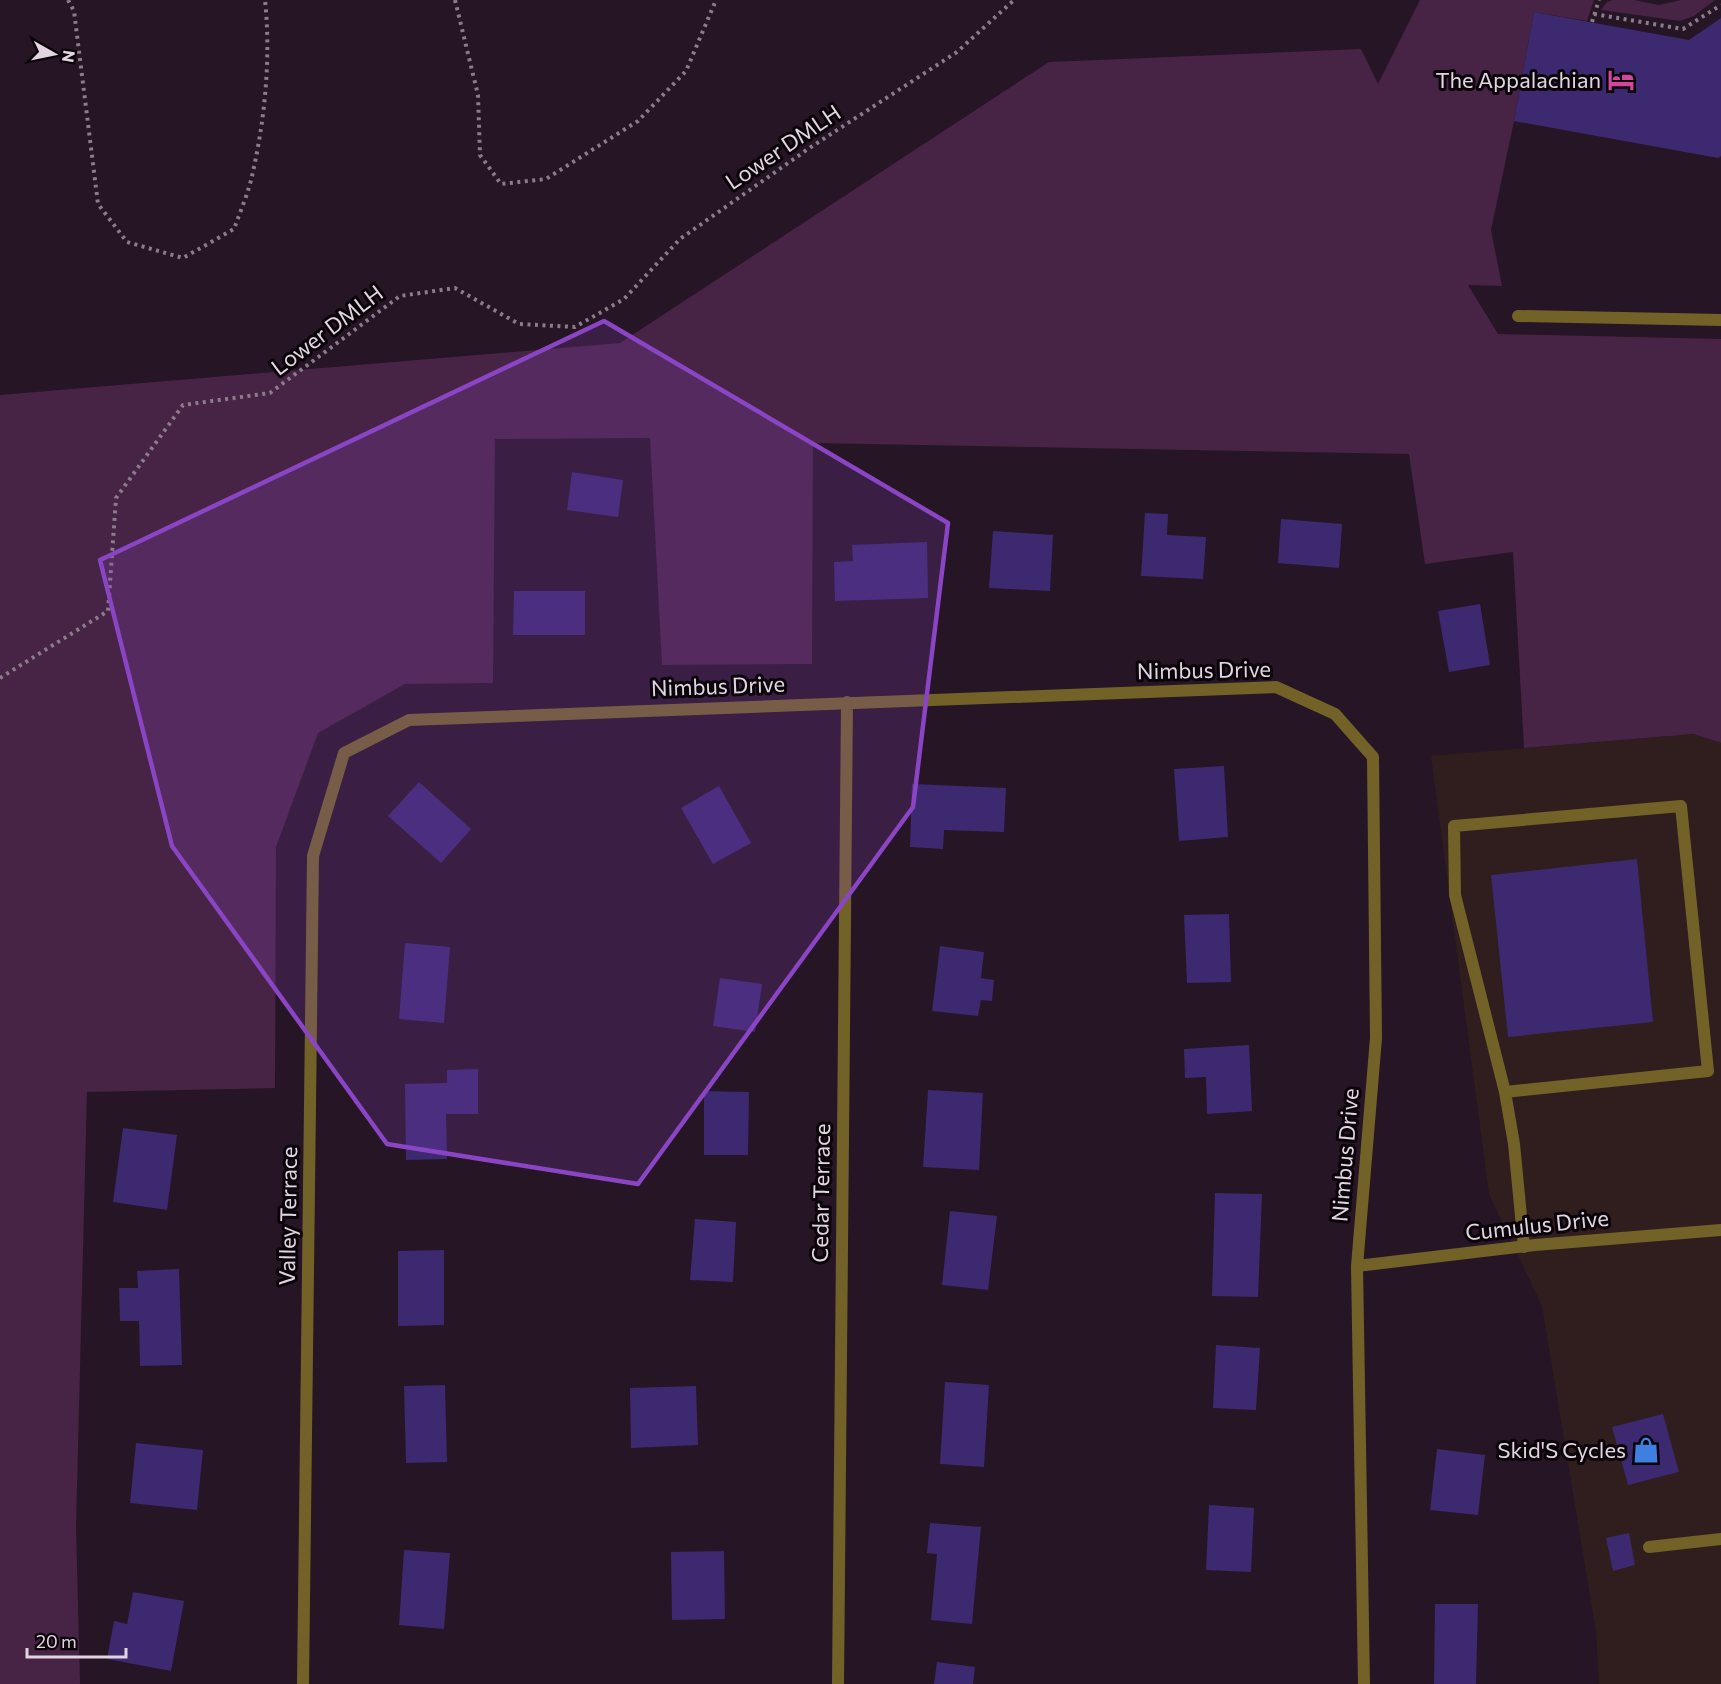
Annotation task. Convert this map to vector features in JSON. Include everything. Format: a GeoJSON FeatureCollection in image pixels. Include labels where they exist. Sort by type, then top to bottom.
{"type":"FeatureCollection","features":[{"type":"Feature","properties":{"kind":"street"},"geometry":{"type":"LineString","coordinates":[[1518,315],[1721,320]]}},
{"type":"Feature","properties":{"kind":"street","name":"Nimbus Drive"},"geometry":{"type":"LineString","coordinates":[[344,753],[409,720],[847,702],[1276,687],[1335,714],[1373,757],[1376,1038],[1357,1266],[1364,1684]]}},
{"type":"Feature","properties":{"kind":"street","name":"Cedar Terrace"},"geometry":{"type":"LineString","coordinates":[[838,1684],[847,702]]}},
{"type":"Feature","properties":{"kind":"street","name":"Valley Terrace"},"geometry":{"type":"LineString","coordinates":[[303,1684],[313,856],[344,753]]}},
{"type":"Feature","properties":{"kind":"street"},"geometry":{"type":"LineString","coordinates":[[1506,1092],[1708,1071],[1681,806],[1454,826],[1455,895],[1506,1092],[1514,1144],[1524,1246]]}},
{"type":"Feature","properties":{"kind":"street","name":"Cumulus Drive"},"geometry":{"type":"LineString","coordinates":[[1357,1266],[1524,1246],[1721,1230]]}},
{"type":"Feature","properties":{"kind":"street"},"geometry":{"type":"LineString","coordinates":[[1649,1547],[1721,1539]]}},
{"type":"Feature","properties":{"kind":"path"},"geometry":{"type":"LineString","coordinates":[[68,0],[74,11],[98,204],[127,242],[183,258],[234,229],[252,178],[265,103],[268,27],[265,0]]}},
{"type":"Feature","properties":{"kind":"path"},"geometry":{"type":"LineString","coordinates":[[455,0],[478,95],[480,155],[501,184],[546,178],[638,121],[686,70],[716,0]]}},
{"type":"Feature","properties":{"kind":"path","name":"Lower DMLH"},"geometry":{"type":"LineString","coordinates":[[0,678],[108,611],[116,498],[183,405],[270,393],[400,296],[455,288],[519,324],[575,327],[624,299],[680,239],[808,148],[957,52],[1014,0]]}},
{"type":"Feature","properties":{"kind":"path"},"geometry":{"type":"LineString","coordinates":[[1592,22],[1599,0]]}},
{"type":"Feature","properties":{"kind":"path"},"geometry":{"type":"LineString","coordinates":[[1594,14],[1683,29],[1721,5]]}},
{"type":"Feature","properties":{"kind":"highlighted area"},"geometry":{"type":"Polygon","coordinates":[[[604,321],[948,523],[913,807],[638,1184],[387,1144],[172,846],[100,560],[604,321]]]}},
{"type":"Feature","properties":{"kind":"shaded area"},"geometry":{"type":"Polygon","coordinates":[[[1420,0],[1594,0],[1587,21],[1534,12],[1491,230],[1502,286],[1468,285],[1498,334],[1721,339],[1721,743],[1694,734],[1524,748],[1513,552],[1425,564],[1409,454],[813,443],[812,664],[662,665],[650,438],[495,439],[493,683],[405,684],[318,733],[276,847],[275,1088],[87,1092],[76,1527],[80,1684],[0,1684],[0,395],[620,343],[1049,62],[1361,49],[1378,84],[1420,0]]]}},
{"type":"Feature","properties":{"kind":"shaded area"},"geometry":{"type":"Polygon","coordinates":[[[1634,0],[1659,5],[1681,0],[1715,0],[1694,16],[1680,21],[1601,10],[1607,2],[1634,0]]]}},
{"type":"Feature","properties":{"kind":"shaded area"},"geometry":{"type":"Polygon","coordinates":[[[1694,734],[1721,743],[1721,1684],[1599,1684],[1596,1631],[1542,1306],[1489,1194],[1431,756],[1694,734]]]}},
{"type":"Feature","properties":{"kind":"building","name":"The Appalachian"},"geometry":{"type":"Polygon","coordinates":[[[1534,12],[1689,40],[1721,18],[1721,156],[1718,158],[1514,121],[1534,12]]]}},
{"type":"Feature","properties":{"kind":"building"},"geometry":{"type":"Polygon","coordinates":[[[572,472],[623,480],[618,517],[567,510],[572,472]]]}},
{"type":"Feature","properties":{"kind":"building"},"geometry":{"type":"Polygon","coordinates":[[[1145,513],[1168,514],[1167,535],[1206,537],[1203,579],[1141,576],[1145,513]]]}},
{"type":"Feature","properties":{"kind":"building"},"geometry":{"type":"Polygon","coordinates":[[[1281,519],[1342,524],[1339,568],[1278,563],[1281,519]]]}},
{"type":"Feature","properties":{"kind":"building"},"geometry":{"type":"Polygon","coordinates":[[[993,531],[1053,535],[1050,591],[989,588],[993,531]]]}},
{"type":"Feature","properties":{"kind":"building"},"geometry":{"type":"Polygon","coordinates":[[[927,542],[928,598],[835,601],[834,562],[853,561],[852,545],[927,542]]]}},
{"type":"Feature","properties":{"kind":"building"},"geometry":{"type":"Polygon","coordinates":[[[514,591],[585,591],[585,635],[513,635],[514,591]]]}},
{"type":"Feature","properties":{"kind":"building"},"geometry":{"type":"Polygon","coordinates":[[[1480,604],[1490,665],[1449,672],[1438,611],[1480,604]]]}},
{"type":"Feature","properties":{"kind":"building"},"geometry":{"type":"Polygon","coordinates":[[[1224,766],[1228,837],[1179,841],[1174,769],[1224,766]]]}},
{"type":"Feature","properties":{"kind":"building"},"geometry":{"type":"Polygon","coordinates":[[[419,782],[471,829],[441,863],[388,816],[419,782]]]}},
{"type":"Feature","properties":{"kind":"building"},"geometry":{"type":"Polygon","coordinates":[[[912,784],[1006,788],[1004,832],[944,830],[943,849],[910,847],[912,784]]]}},
{"type":"Feature","properties":{"kind":"building"},"geometry":{"type":"Polygon","coordinates":[[[719,786],[751,843],[713,864],[681,808],[719,786]]]}},
{"type":"Feature","properties":{"kind":"building"},"geometry":{"type":"Polygon","coordinates":[[[1637,859],[1653,1022],[1508,1037],[1491,875],[1637,859]]]}},
{"type":"Feature","properties":{"kind":"building"},"geometry":{"type":"Polygon","coordinates":[[[1229,914],[1231,982],[1187,983],[1184,915],[1229,914]]]}},
{"type":"Feature","properties":{"kind":"building"},"geometry":{"type":"Polygon","coordinates":[[[405,943],[450,947],[444,1023],[399,1019],[405,943]]]}},
{"type":"Feature","properties":{"kind":"building"},"geometry":{"type":"Polygon","coordinates":[[[940,946],[984,952],[981,978],[994,980],[992,1001],[981,1000],[978,1016],[932,1011],[940,946]]]}},
{"type":"Feature","properties":{"kind":"building"},"geometry":{"type":"Polygon","coordinates":[[[720,978],[762,984],[755,1032],[713,1026],[720,978]]]}},
{"type":"Feature","properties":{"kind":"building"},"geometry":{"type":"Polygon","coordinates":[[[1249,1045],[1252,1111],[1207,1114],[1206,1077],[1185,1078],[1184,1049],[1249,1045]]]}},
{"type":"Feature","properties":{"kind":"building"},"geometry":{"type":"Polygon","coordinates":[[[478,1069],[478,1114],[446,1114],[447,1159],[406,1160],[405,1084],[447,1083],[447,1070],[478,1069]]]}},
{"type":"Feature","properties":{"kind":"building"},"geometry":{"type":"Polygon","coordinates":[[[928,1090],[983,1093],[979,1170],[923,1167],[928,1090]]]}},
{"type":"Feature","properties":{"kind":"building"},"geometry":{"type":"Polygon","coordinates":[[[704,1091],[749,1092],[748,1155],[704,1155],[704,1091]]]}},
{"type":"Feature","properties":{"kind":"building"},"geometry":{"type":"Polygon","coordinates":[[[123,1128],[177,1135],[167,1210],[113,1202],[123,1128]]]}},
{"type":"Feature","properties":{"kind":"building"},"geometry":{"type":"Polygon","coordinates":[[[1215,1193],[1262,1194],[1258,1297],[1212,1296],[1215,1193]]]}},
{"type":"Feature","properties":{"kind":"building"},"geometry":{"type":"Polygon","coordinates":[[[950,1211],[997,1216],[988,1290],[942,1285],[950,1211]]]}},
{"type":"Feature","properties":{"kind":"building"},"geometry":{"type":"Polygon","coordinates":[[[695,1219],[736,1222],[733,1282],[690,1280],[695,1219]]]}},
{"type":"Feature","properties":{"kind":"building"},"geometry":{"type":"Polygon","coordinates":[[[444,1250],[444,1325],[398,1326],[398,1251],[444,1250]]]}},
{"type":"Feature","properties":{"kind":"building"},"geometry":{"type":"Polygon","coordinates":[[[179,1269],[182,1365],[140,1366],[139,1321],[120,1321],[119,1288],[138,1288],[137,1271],[179,1269]]]}},
{"type":"Feature","properties":{"kind":"building"},"geometry":{"type":"Polygon","coordinates":[[[1216,1345],[1260,1348],[1256,1410],[1213,1408],[1216,1345]]]}},
{"type":"Feature","properties":{"kind":"building"},"geometry":{"type":"Polygon","coordinates":[[[945,1382],[989,1385],[984,1467],[940,1464],[945,1382]]]}},
{"type":"Feature","properties":{"kind":"building"},"geometry":{"type":"Polygon","coordinates":[[[445,1385],[447,1462],[406,1463],[404,1386],[445,1385]]]}},
{"type":"Feature","properties":{"kind":"building"},"geometry":{"type":"Polygon","coordinates":[[[696,1386],[698,1445],[631,1448],[630,1388],[696,1386]]]}},
{"type":"Feature","properties":{"kind":"building","name":"Skid'S Cycles"},"geometry":{"type":"Polygon","coordinates":[[[1663,1414],[1679,1472],[1628,1485],[1612,1427],[1663,1414]]]}},
{"type":"Feature","properties":{"kind":"building"},"geometry":{"type":"Polygon","coordinates":[[[136,1443],[203,1450],[197,1510],[130,1503],[136,1443]]]}},
{"type":"Feature","properties":{"kind":"building"},"geometry":{"type":"Polygon","coordinates":[[[1437,1449],[1485,1455],[1478,1515],[1430,1510],[1437,1449]]]}},
{"type":"Feature","properties":{"kind":"building"},"geometry":{"type":"Polygon","coordinates":[[[1209,1505],[1254,1508],[1251,1572],[1206,1570],[1209,1505]]]}},
{"type":"Feature","properties":{"kind":"building"},"geometry":{"type":"Polygon","coordinates":[[[930,1523],[981,1527],[972,1624],[931,1620],[937,1554],[927,1553],[930,1523]]]}},
{"type":"Feature","properties":{"kind":"building"},"geometry":{"type":"Polygon","coordinates":[[[1629,1533],[1635,1565],[1613,1571],[1606,1538],[1629,1533]]]}},
{"type":"Feature","properties":{"kind":"building"},"geometry":{"type":"Polygon","coordinates":[[[404,1550],[450,1553],[444,1629],[399,1625],[404,1550]]]}},
{"type":"Feature","properties":{"kind":"building"},"geometry":{"type":"Polygon","coordinates":[[[724,1551],[725,1619],[672,1620],[671,1552],[724,1551]]]}},
{"type":"Feature","properties":{"kind":"building"},"geometry":{"type":"Polygon","coordinates":[[[133,1592],[184,1601],[171,1671],[107,1659],[114,1621],[127,1624],[133,1592]]]}},
{"type":"Feature","properties":{"kind":"building"},"geometry":{"type":"Polygon","coordinates":[[[1435,1604],[1478,1604],[1476,1684],[1434,1684],[1435,1604]]]}},
{"type":"Feature","properties":{"kind":"building"},"geometry":{"type":"Polygon","coordinates":[[[937,1662],[975,1667],[973,1684],[934,1684],[937,1662]]]}},
{"type":"Feature","properties":{"kind":"place","name":"The Appalachian"},"geometry":{"type":"Point","coordinates":[1621,80]}},
{"type":"Feature","properties":{"kind":"place","name":"Skid'S Cycles"},"geometry":{"type":"Point","coordinates":[1646,1450]}}]}
